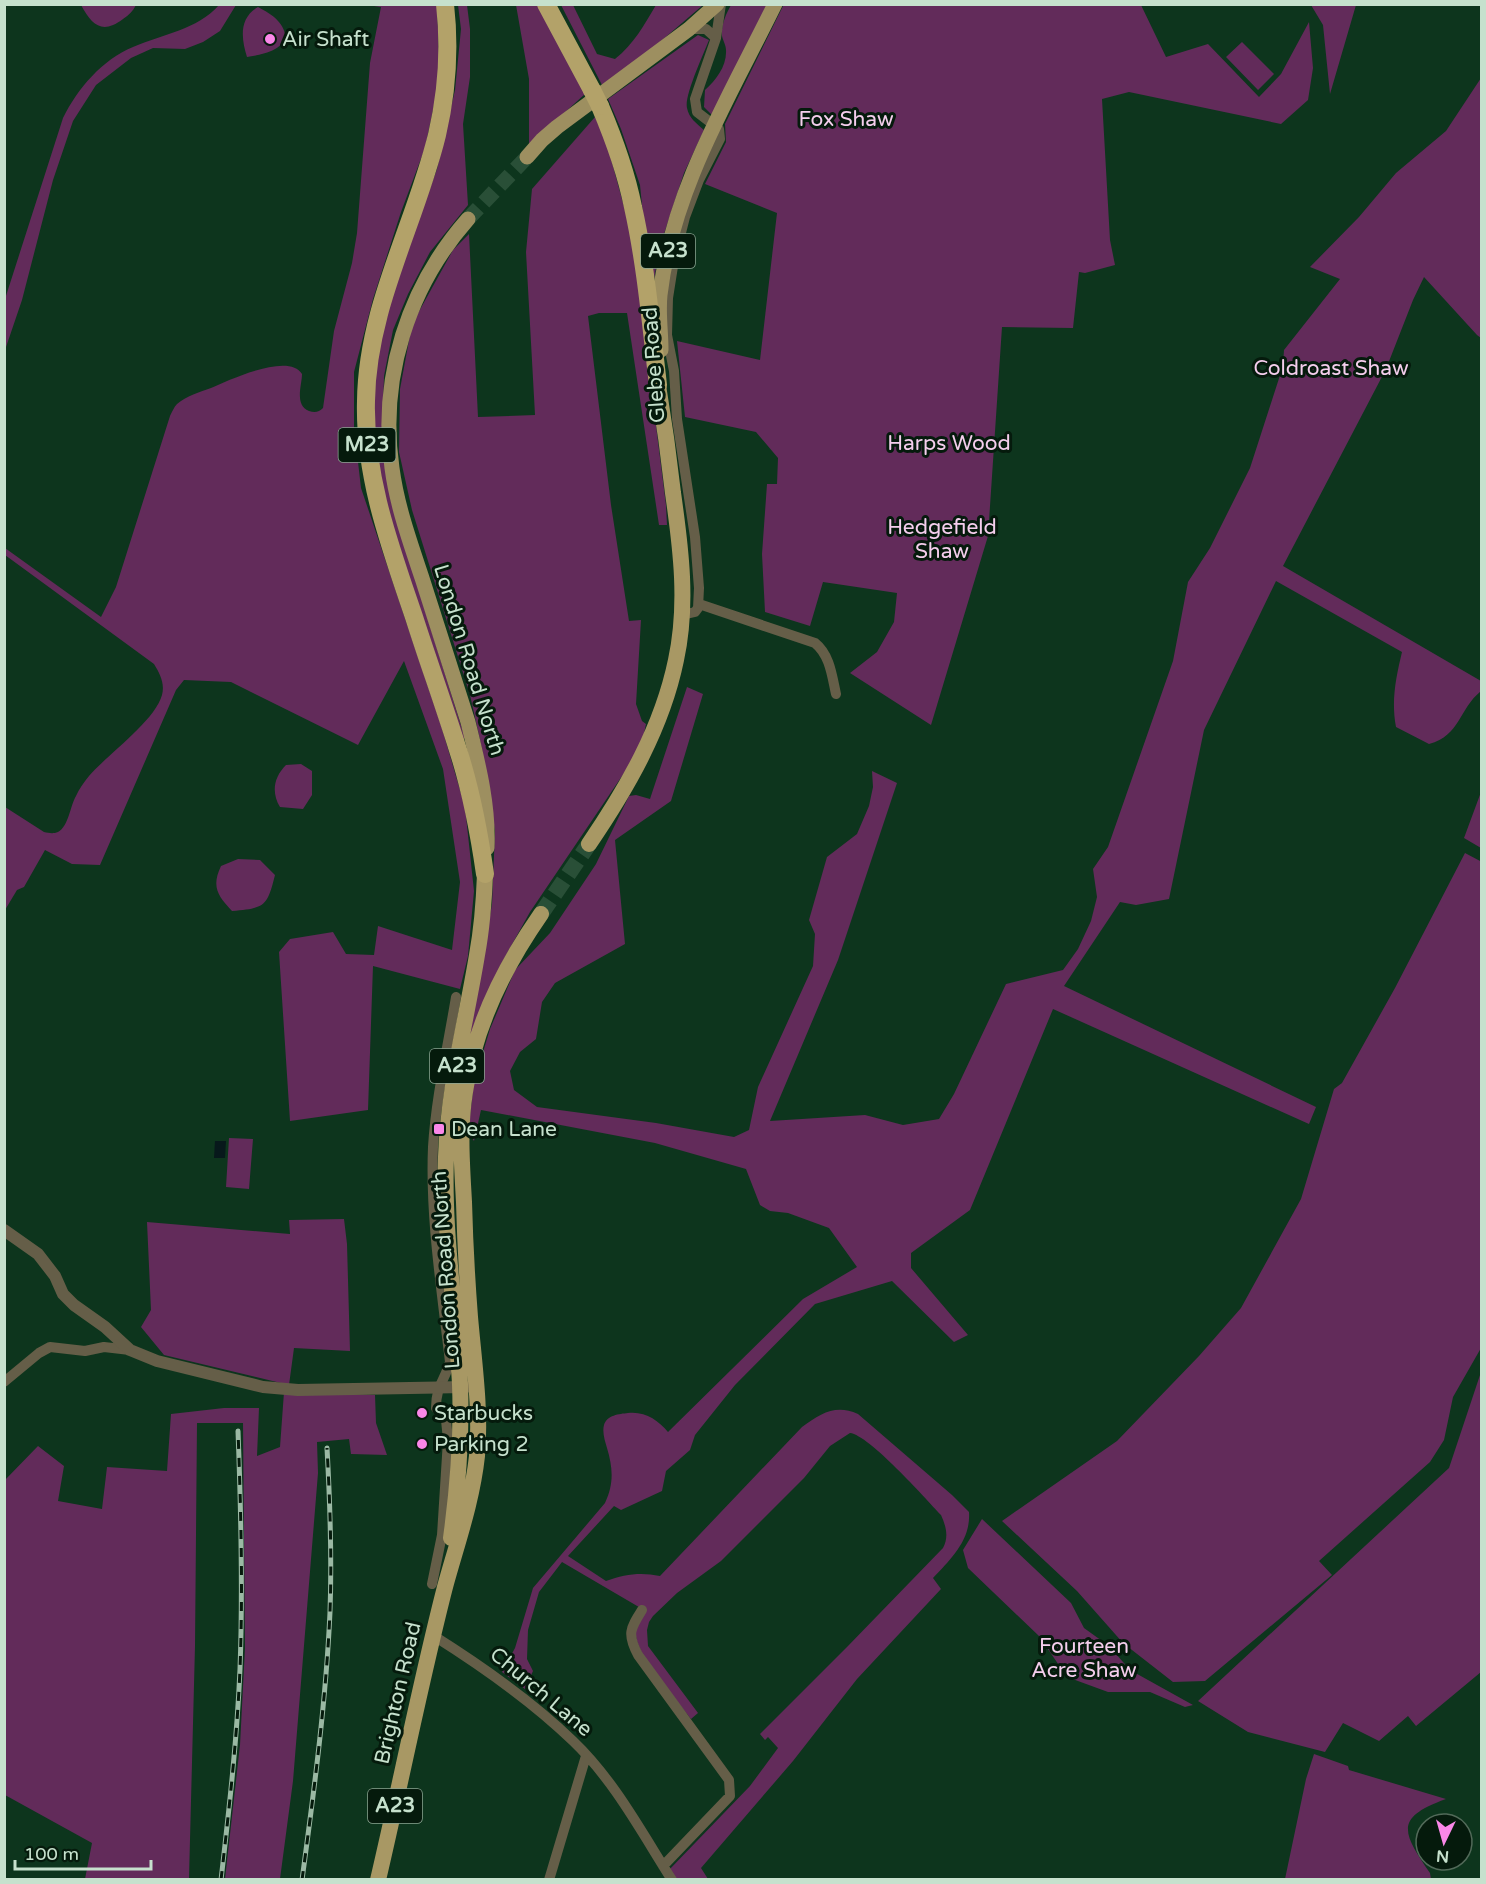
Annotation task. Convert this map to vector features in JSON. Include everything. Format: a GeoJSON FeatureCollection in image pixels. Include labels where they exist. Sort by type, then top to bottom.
{"type":"FeatureCollection","features":[{"type":"Feature","properties":{"kind":"highway","name":"M23"},"geometry":{"type":"LineString","coordinates":[[445,4],[447,57],[442,112],[430,159],[388,281],[375,328],[367,375],[366,423],[370,470],[381,518],[459,751],[478,829],[485,874]]}},
{"type":"Feature","properties":{"kind":"highway"},"geometry":{"type":"LineString","coordinates":[[546,4],[596,98],[614,140],[640,240],[658,385]]}},
{"type":"Feature","properties":{"kind":"highway","name":"A23"},"geometry":{"type":"LineString","coordinates":[[590,844],[634,771],[654,731],[674,668],[682,615],[682,565],[658,385]]}},
{"type":"Feature","properties":{"kind":"highway","name":"London Road North"},"geometry":{"type":"LineString","coordinates":[[468,1387],[454,1355],[446,1206],[446,1137],[478,952],[485,874]]}},
{"type":"Feature","properties":{"kind":"highway","name":"London Road North"},"geometry":{"type":"LineString","coordinates":[[468,1387],[461,1136],[465,1092],[474,1049],[489,1007],[511,963],[541,914]]}},
{"type":"Feature","properties":{"kind":"highway","name":"Brighton Road"},"geometry":{"type":"LineString","coordinates":[[378,1880],[434,1636],[453,1468],[468,1387]]}},
{"type":"Feature","properties":{"kind":"highway","name":"Brighton Road"},"geometry":{"type":"LineString","coordinates":[[439,1586],[471,1500],[478,1434],[468,1387]]}},
{"type":"Feature","properties":{"kind":"main road"},"geometry":{"type":"LineString","coordinates":[[527,157],[557,127],[719,4]]}},
{"type":"Feature","properties":{"kind":"main road","name":"A23"},"geometry":{"type":"LineString","coordinates":[[658,385],[662,364],[660,298],[666,258],[684,195],[775,4]]}},
{"type":"Feature","properties":{"kind":"main road","name":"London Road North"},"geometry":{"type":"LineString","coordinates":[[468,219],[440,254],[418,293],[409,316],[394,368],[389,423],[391,467],[401,512],[477,757],[487,834],[485,874]]}},
{"type":"Feature","properties":{"kind":"street"},"geometry":{"type":"LineString","coordinates":[[715,126],[702,118],[695,106],[697,91],[716,38],[719,4]]}},
{"type":"Feature","properties":{"kind":"street"},"geometry":{"type":"LineString","coordinates":[[689,29],[706,29],[716,38]]}},
{"type":"Feature","properties":{"kind":"street","name":"Glebe Road"},"geometry":{"type":"LineString","coordinates":[[699,604],[695,537],[677,419],[674,371],[667,335],[674,260],[685,218],[699,180],[720,139],[719,129],[715,126]]}},
{"type":"Feature","properties":{"kind":"street"},"geometry":{"type":"LineString","coordinates":[[682,615],[695,612],[699,604],[815,643],[822,648],[836,694]]}},
{"type":"Feature","properties":{"kind":"street","name":"London Road North"},"geometry":{"type":"LineString","coordinates":[[437,1388],[446,1377],[454,1355],[434,1203],[433,1147],[456,997]]}},
{"type":"Feature","properties":{"kind":"street"},"geometry":{"type":"LineString","coordinates":[[4,1230],[38,1254],[55,1276],[63,1294],[130,1350]]}},
{"type":"Feature","properties":{"kind":"street"},"geometry":{"type":"LineString","coordinates":[[4,1382],[39,1353],[50,1347],[85,1351],[104,1347],[130,1350],[174,1366],[263,1387],[298,1390],[468,1387]]}},
{"type":"Feature","properties":{"kind":"street","name":"Brighton Road"},"geometry":{"type":"LineString","coordinates":[[437,1388],[436,1408],[446,1420],[453,1468]]}},
{"type":"Feature","properties":{"kind":"street"},"geometry":{"type":"LineString","coordinates":[[642,1610],[631,1628],[630,1641],[729,1780],[730,1796],[663,1866]]}},
{"type":"Feature","properties":{"kind":"street","name":"Church Lane"},"geometry":{"type":"LineString","coordinates":[[434,1636],[469,1658],[548,1718],[574,1742],[612,1786],[672,1880]]}},
{"type":"Feature","properties":{"kind":"street"},"geometry":{"type":"LineString","coordinates":[[549,1880],[586,1756]]}},
{"type":"Feature","properties":{"kind":"green space"},"geometry":{"type":"Polygon","coordinates":[[[784,4],[1141,5],[1166,57],[1208,44],[1259,97],[1281,74],[1309,22],[1313,68],[1308,100],[1281,124],[1129,92],[1102,99],[1110,240],[1115,265],[1085,273],[1079,272],[1073,328],[1002,327],[988,536],[931,725],[850,673],[877,652],[894,622],[897,593],[823,582],[810,626],[765,612],[762,554],[767,484],[777,484],[778,458],[756,432],[685,417],[677,341],[760,360],[777,213],[705,184],[726,142],[725,124],[784,4]]]}},
{"type":"Feature","properties":{"kind":"green space"},"geometry":{"type":"Polygon","coordinates":[[[81,5],[136,5],[131,13],[116,24],[103,27],[98,26],[89,18],[81,5]]]}},
{"type":"Feature","properties":{"kind":"green space"},"geometry":{"type":"Polygon","coordinates":[[[219,5],[236,5],[220,31],[203,42],[185,49],[153,48],[131,58],[96,85],[73,121],[53,180],[22,300],[5,350],[5,299],[63,118],[69,107],[92,76],[111,59],[133,47],[190,26],[219,5]]]}},
{"type":"Feature","properties":{"kind":"green space"},"geometry":{"type":"Polygon","coordinates":[[[367,5],[437,5],[439,55],[437,91],[425,148],[401,212],[373,299],[354,372],[354,427],[361,488],[441,725],[465,807],[474,891],[468,956],[460,989],[373,966],[368,1110],[290,1121],[279,952],[290,939],[333,932],[346,954],[374,955],[378,926],[452,950],[460,882],[443,769],[404,661],[358,745],[231,682],[184,680],[176,690],[100,865],[72,864],[45,850],[24,887],[17,890],[5,910],[5,807],[44,832],[53,833],[62,829],[83,783],[141,727],[158,705],[163,686],[154,664],[5,555],[5,548],[101,617],[116,587],[170,416],[177,404],[193,394],[244,374],[285,366],[295,368],[302,374],[300,400],[304,408],[315,412],[323,408],[334,331],[352,263],[357,233],[370,63],[381,7],[367,5]]]}},
{"type":"Feature","properties":{"kind":"green space"},"geometry":{"type":"Polygon","coordinates":[[[458,5],[467,5],[470,29],[470,77],[463,124],[468,205],[430,252],[408,294],[393,330],[384,376],[382,443],[391,501],[464,735],[464,746],[381,491],[373,424],[375,359],[397,279],[437,169],[455,90],[461,29],[458,5]]]}},
{"type":"Feature","properties":{"kind":"green space"},"geometry":{"type":"Polygon","coordinates":[[[516,5],[539,5],[585,94],[529,145],[529,79],[516,5]]]}},
{"type":"Feature","properties":{"kind":"green space"},"geometry":{"type":"Polygon","coordinates":[[[561,5],[573,5],[597,54],[615,59],[633,41],[656,5],[703,5],[654,47],[602,85],[561,5]]]}},
{"type":"Feature","properties":{"kind":"green space"},"geometry":{"type":"Polygon","coordinates":[[[731,5],[769,5],[713,116],[704,107],[705,90],[717,77],[725,62],[726,46],[722,28],[731,5]]]}},
{"type":"Feature","properties":{"kind":"green space"},"geometry":{"type":"Polygon","coordinates":[[[1311,5],[1356,5],[1330,94],[1323,25],[1311,5]]]}},
{"type":"Feature","properties":{"kind":"green space"},"geometry":{"type":"Polygon","coordinates":[[[258,7],[278,21],[284,30],[285,37],[278,48],[247,57],[243,29],[247,17],[258,7]]]}},
{"type":"Feature","properties":{"kind":"green space"},"geometry":{"type":"Polygon","coordinates":[[[698,35],[709,40],[691,85],[687,108],[691,118],[704,130],[684,173],[660,246],[651,296],[640,185],[608,99],[698,35]]]}},
{"type":"Feature","properties":{"kind":"green space"},"geometry":{"type":"Polygon","coordinates":[[[1242,42],[1274,74],[1258,90],[1226,57],[1242,42]]]}},
{"type":"Feature","properties":{"kind":"green space","name":"Coldroast Shaw"},"geometry":{"type":"Polygon","coordinates":[[[1481,78],[1481,338],[1424,277],[1386,369],[1283,566],[1481,681],[1481,691],[1473,698],[1447,735],[1439,740],[1429,744],[1396,727],[1394,698],[1402,652],[1276,581],[1204,730],[1169,899],[1136,905],[1120,902],[1064,986],[1316,1107],[1309,1124],[1053,1009],[970,1210],[911,1253],[911,1268],[968,1335],[954,1342],[892,1281],[815,1304],[735,1385],[695,1435],[690,1450],[666,1471],[662,1491],[621,1510],[614,1506],[568,1556],[606,1581],[633,1574],[660,1576],[802,1427],[822,1414],[836,1410],[858,1414],[969,1512],[969,1522],[963,1540],[953,1556],[933,1578],[941,1589],[857,1679],[793,1761],[701,1868],[708,1879],[674,1879],[668,1871],[750,1786],[778,1748],[768,1737],[765,1740],[760,1734],[943,1548],[946,1540],[945,1527],[941,1515],[897,1468],[870,1444],[850,1433],[830,1446],[804,1478],[721,1561],[677,1593],[649,1622],[648,1646],[698,1713],[691,1719],[651,1668],[639,1646],[636,1630],[644,1610],[562,1562],[539,1592],[528,1630],[527,1659],[533,1671],[525,1689],[502,1672],[515,1648],[533,1588],[605,1503],[612,1476],[604,1434],[604,1425],[608,1419],[621,1414],[640,1413],[655,1420],[668,1432],[803,1299],[857,1267],[829,1228],[788,1213],[770,1211],[760,1205],[746,1169],[655,1143],[481,1110],[474,1141],[468,1132],[474,1082],[490,1029],[515,970],[550,933],[596,864],[629,796],[636,795],[650,799],[687,687],[703,694],[671,801],[615,840],[625,944],[555,983],[542,1002],[536,1039],[520,1052],[510,1071],[514,1090],[537,1107],[656,1123],[734,1137],[749,1130],[758,1087],[813,966],[815,934],[809,920],[827,857],[857,834],[869,806],[873,787],[872,771],[897,783],[838,960],[770,1121],[865,1115],[903,1125],[939,1119],[954,1094],[1006,984],[1063,970],[1078,949],[1091,921],[1097,897],[1093,869],[1108,847],[1173,661],[1188,582],[1210,548],[1250,468],[1283,366],[1284,350],[1340,279],[1310,267],[1359,217],[1396,173],[1446,131],[1481,78]]]}},
{"type":"Feature","properties":{"kind":"green space"},"geometry":{"type":"Polygon","coordinates":[[[595,117],[607,144],[632,236],[666,505],[667,525],[659,525],[627,313],[599,313],[588,316],[611,505],[629,621],[641,620],[636,704],[642,721],[646,724],[641,748],[530,912],[500,966],[466,1053],[492,904],[495,831],[482,749],[470,695],[412,510],[399,452],[400,389],[412,324],[453,250],[469,234],[478,417],[535,415],[526,252],[532,189],[595,117]]]}},
{"type":"Feature","properties":{"kind":"green space"},"geometry":{"type":"Polygon","coordinates":[[[301,764],[312,771],[312,795],[303,809],[280,807],[275,796],[276,780],[286,765],[301,764]]]}},
{"type":"Feature","properties":{"kind":"green space"},"geometry":{"type":"Polygon","coordinates":[[[1481,792],[1481,848],[1464,838],[1481,792]]]}},
{"type":"Feature","properties":{"kind":"green space"},"geometry":{"type":"Polygon","coordinates":[[[1465,853],[1482,862],[1481,1348],[1453,1397],[1444,1440],[1430,1462],[1319,1561],[1332,1575],[1205,1681],[1173,1682],[1123,1643],[1077,1591],[1002,1521],[1117,1441],[1199,1356],[1241,1308],[1301,1199],[1334,1089],[1342,1083],[1395,988],[1465,853]]]}},
{"type":"Feature","properties":{"kind":"green space"},"geometry":{"type":"Polygon","coordinates":[[[238,859],[260,860],[275,875],[270,894],[263,904],[252,909],[232,911],[223,901],[216,886],[221,866],[238,859]]]}},
{"type":"Feature","properties":{"kind":"green space"},"geometry":{"type":"Polygon","coordinates":[[[229,1138],[253,1139],[249,1189],[226,1187],[229,1138]]]}},
{"type":"Feature","properties":{"kind":"green space"},"geometry":{"type":"Polygon","coordinates":[[[344,1219],[347,1244],[350,1351],[294,1348],[289,1385],[164,1355],[141,1327],[151,1310],[147,1222],[290,1234],[289,1220],[344,1219]]]}},
{"type":"Feature","properties":{"kind":"green space"},"geometry":{"type":"Polygon","coordinates":[[[1481,1372],[1481,1672],[1416,1726],[1408,1716],[1379,1741],[1343,1723],[1325,1752],[1248,1732],[1198,1701],[1449,1468],[1481,1372]]]}},
{"type":"Feature","properties":{"kind":"green space"},"geometry":{"type":"Polygon","coordinates":[[[284,1392],[375,1395],[376,1423],[387,1455],[351,1454],[349,1439],[317,1442],[318,1473],[293,1781],[280,1879],[225,1879],[240,1745],[245,1648],[243,1423],[197,1423],[195,1646],[189,1879],[85,1879],[92,1843],[5,1795],[5,1480],[38,1446],[64,1466],[58,1501],[102,1509],[107,1467],[167,1471],[171,1414],[224,1408],[259,1408],[257,1456],[280,1447],[284,1392]]]}},
{"type":"Feature","properties":{"kind":"green space","name":"Fourteen Acre Shaw"},"geometry":{"type":"Polygon","coordinates":[[[982,1519],[1071,1603],[1084,1628],[1109,1646],[1130,1670],[1193,1705],[1185,1707],[1150,1692],[1108,1692],[1067,1677],[1039,1636],[968,1568],[963,1550],[982,1519]]]}},
{"type":"Feature","properties":{"kind":"green space"},"geometry":{"type":"Polygon","coordinates":[[[1314,1754],[1348,1766],[1349,1770],[1446,1799],[1414,1812],[1408,1828],[1414,1847],[1414,1872],[1429,1872],[1431,1879],[1285,1879],[1306,1779],[1314,1754]]]}},
{"type":"Feature","properties":{"kind":"shaded area"},"geometry":{"type":"Polygon","coordinates":[[[215,1141],[226,1141],[225,1158],[214,1158],[215,1141]]]}},
{"type":"Feature","properties":{"kind":"tunnel"},"geometry":{"type":"LineString","coordinates":[[468,219],[527,157]]}},
{"type":"Feature","properties":{"kind":"tunnel"},"geometry":{"type":"LineString","coordinates":[[541,914],[589,844]]}},
{"type":"Feature","properties":{"kind":"railway"},"geometry":{"type":"LineString","coordinates":[[221,1880],[235,1749],[240,1669],[241,1550],[238,1431]]}},
{"type":"Feature","properties":{"kind":"railway"},"geometry":{"type":"LineString","coordinates":[[302,1880],[319,1746],[328,1645],[331,1550],[327,1448]]}},
{"type":"Feature","properties":{"kind":"place","name":"Air Shaft"},"geometry":{"type":"Point","coordinates":[270,39]}},
{"type":"Feature","properties":{"kind":"place","name":"Dean Lane"},"geometry":{"type":"Point","coordinates":[439,1129]}},
{"type":"Feature","properties":{"kind":"place","name":"Starbucks"},"geometry":{"type":"Point","coordinates":[422,1413]}},
{"type":"Feature","properties":{"kind":"place","name":"Parking 2"},"geometry":{"type":"Point","coordinates":[422,1444]}},
{"type":"Feature","properties":{"kind":"park label","name":"Fox Shaw"},"geometry":{"type":"Point","coordinates":[846,119]}},
{"type":"Feature","properties":{"kind":"park label","name":"Harps Wood"},"geometry":{"type":"Point","coordinates":[949,443]}},
{"type":"Feature","properties":{"kind":"park label","name":"Hedgefield Shaw"},"geometry":{"type":"Point","coordinates":[942,539]}}]}
